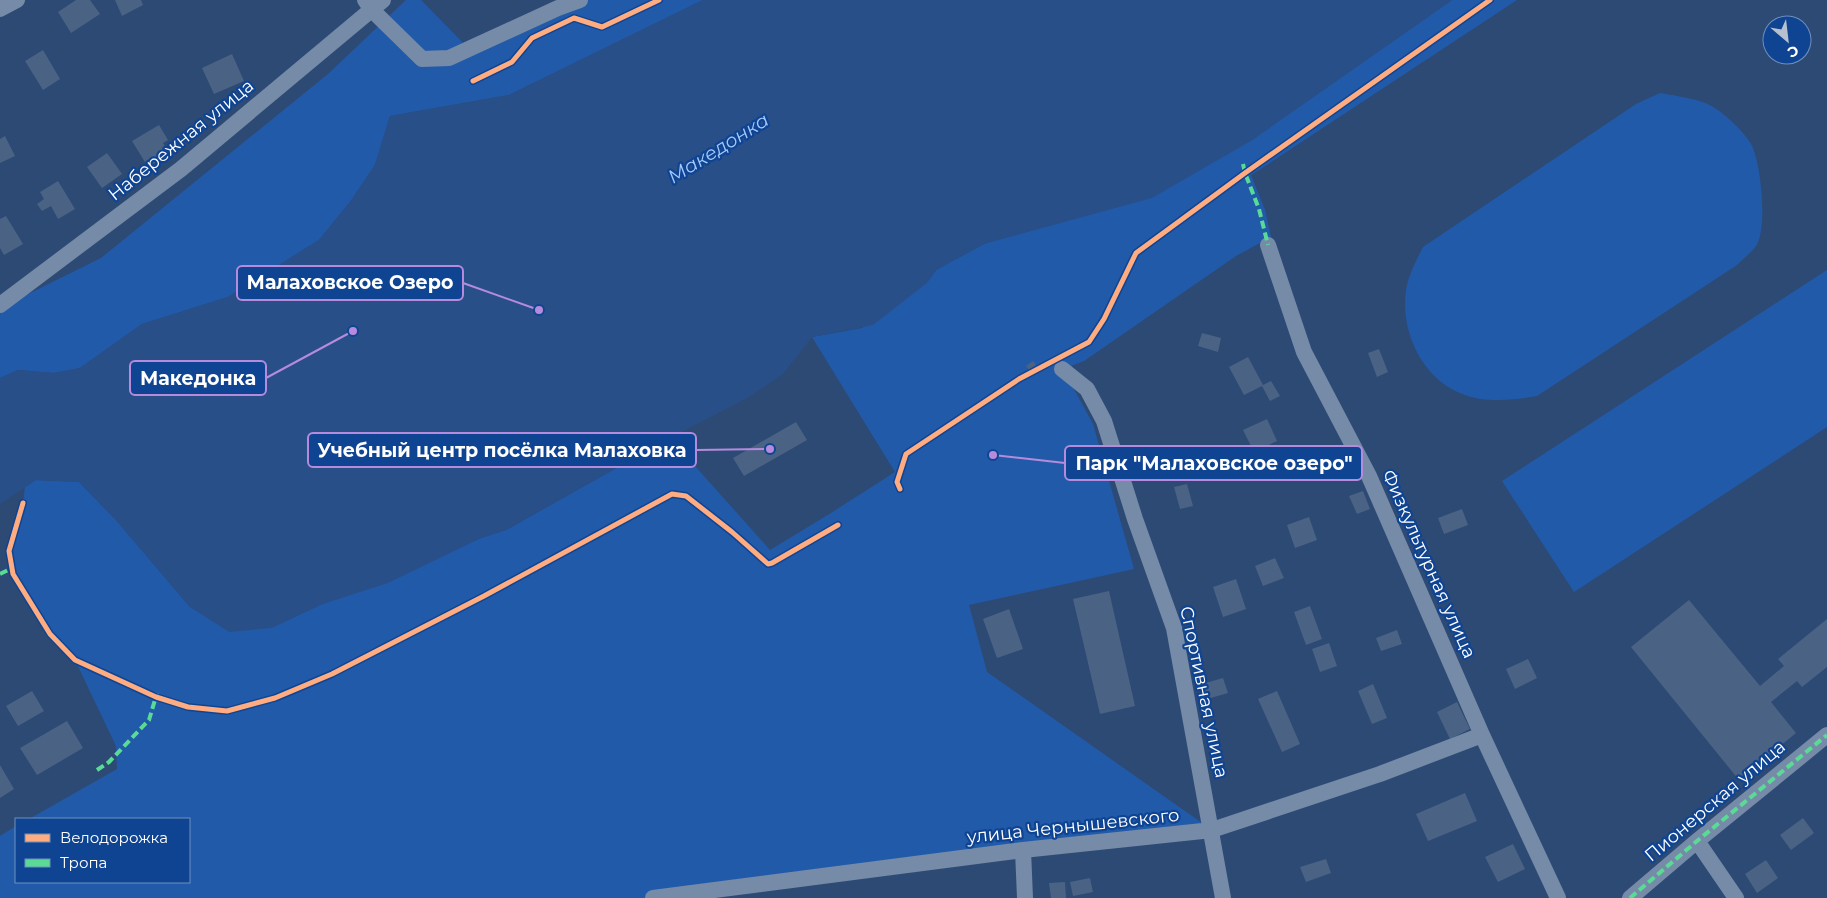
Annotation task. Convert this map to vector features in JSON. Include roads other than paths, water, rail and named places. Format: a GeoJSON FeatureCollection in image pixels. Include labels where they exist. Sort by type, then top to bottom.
{"type":"FeatureCollection","features":[{"type":"Feature","properties":{"kind":"street"},"geometry":{"type":"LineString","coordinates":[[0,9],[17,0]]}},
{"type":"Feature","properties":{"kind":"street"},"geometry":{"type":"LineString","coordinates":[[373,3],[422,59],[449,58],[558,8],[580,0]]}},
{"type":"Feature","properties":{"kind":"street","name":"Набережная улица"},"geometry":{"type":"LineString","coordinates":[[0,305],[181,169],[373,3]]}},
{"type":"Feature","properties":{"kind":"street","name":"Физкультурная улица"},"geometry":{"type":"LineString","coordinates":[[1268,245],[1304,352],[1369,476],[1482,735],[1558,898]]}},
{"type":"Feature","properties":{"kind":"street","name":"Спортивная улица"},"geometry":{"type":"LineString","coordinates":[[1062,369],[1087,389],[1104,421],[1135,519],[1174,628],[1223,898]]}},
{"type":"Feature","properties":{"kind":"street","name":"улица Чернышевского"},"geometry":{"type":"LineString","coordinates":[[653,898],[1023,850],[1212,830],[1380,774],[1482,735]]}},
{"type":"Feature","properties":{"kind":"street","name":"Пионерская улица"},"geometry":{"type":"LineString","coordinates":[[1630,898],[1827,735]]}},
{"type":"Feature","properties":{"kind":"street"},"geometry":{"type":"LineString","coordinates":[[1697,841],[1736,898]]}},
{"type":"Feature","properties":{"kind":"street"},"geometry":{"type":"LineString","coordinates":[[1023,850],[1025,898]]}},
{"type":"Feature","properties":{"kind":"water"},"geometry":{"type":"Polygon","coordinates":[[[703,0],[1452,0],[1249,142],[1152,198],[984,244],[936,270],[927,283],[873,325],[812,337],[783,374],[747,398],[670,438],[505,530],[481,538],[388,583],[320,605],[271,628],[229,632],[190,607],[116,520],[79,482],[36,480],[0,504],[0,378],[18,370],[54,373],[80,368],[142,324],[228,297],[319,240],[350,202],[375,165],[390,116],[509,95],[703,0]]]}},
{"type":"Feature","properties":{"kind":"place","name":"Малаховское Озеро"},"geometry":{"type":"Point","coordinates":[539,310]}},
{"type":"Feature","properties":{"kind":"place","name":"Македонка"},"geometry":{"type":"Point","coordinates":[353,331]}},
{"type":"Feature","properties":{"kind":"place","name":"Учебный центр посёлка Малаховка"},"geometry":{"type":"Point","coordinates":[770,449]}},
{"type":"Feature","properties":{"kind":"place","name":"Парк \"Малаховское озеро\""},"geometry":{"type":"Point","coordinates":[993,455]}}]}
